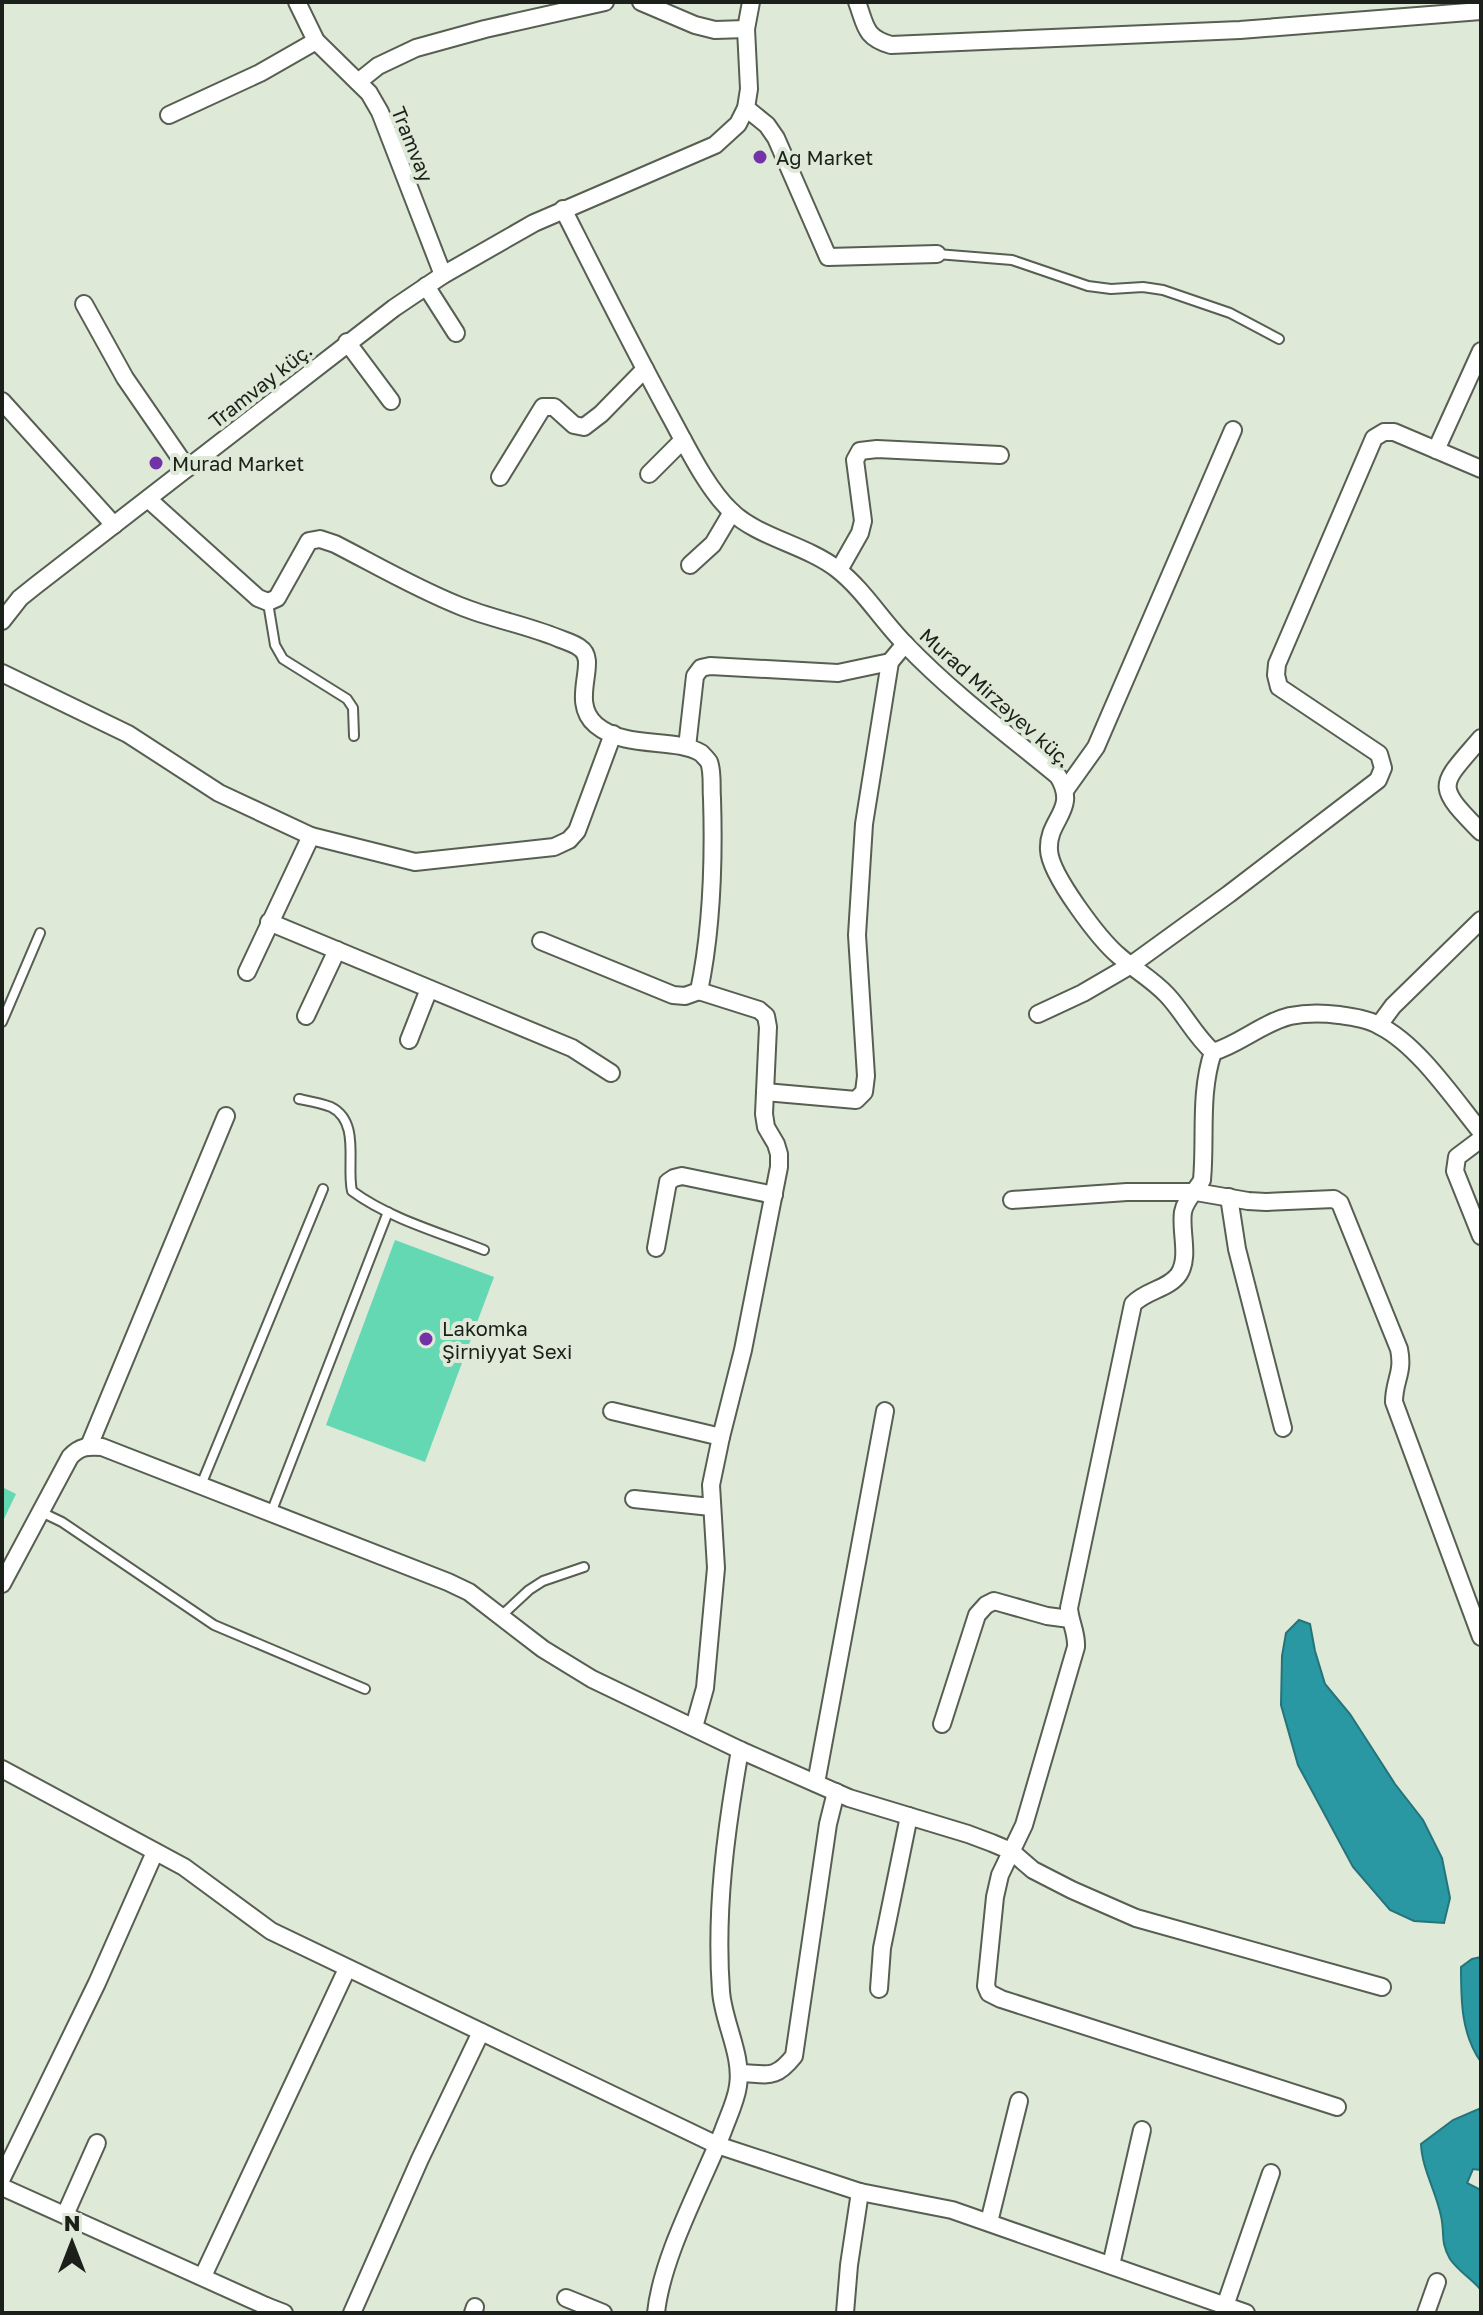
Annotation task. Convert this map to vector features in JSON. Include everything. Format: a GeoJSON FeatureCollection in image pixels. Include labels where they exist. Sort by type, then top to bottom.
{"type":"FeatureCollection","features":[{"type":"Feature","properties":{"kind":"street","name":"Tramvay"},"geometry":{"type":"LineString","coordinates":[[297,2],[316,41],[369,93],[380,112],[443,275]]}},
{"type":"Feature","properties":{"kind":"street"},"geometry":{"type":"LineString","coordinates":[[358,82],[378,66],[416,48],[605,2]]}},
{"type":"Feature","properties":{"kind":"street"},"geometry":{"type":"LineString","coordinates":[[641,2],[695,25],[715,30],[746,29]]}},
{"type":"Feature","properties":{"kind":"street"},"geometry":{"type":"LineString","coordinates":[[751,2],[746,29],[749,89],[746,108],[767,125],[776,138],[828,257],[937,254]]}},
{"type":"Feature","properties":{"kind":"street"},"geometry":{"type":"LineString","coordinates":[[857,2],[868,31],[876,40],[891,45],[1240,30],[1481,11]]}},
{"type":"Feature","properties":{"kind":"street"},"geometry":{"type":"LineString","coordinates":[[169,115],[260,73],[316,41]]}},
{"type":"Feature","properties":{"kind":"street","name":"Tramvay küç."},"geometry":{"type":"LineString","coordinates":[[2,621],[20,598],[347,342],[426,286],[515,233],[563,209],[715,145],[738,124],[746,108]]}},
{"type":"Feature","properties":{"kind":"street","name":"Murad Mirzəyev küç."},"geometry":{"type":"LineString","coordinates":[[563,209],[683,440],[716,493],[732,512],[755,527],[816,555],[839,570],[905,644],[943,681],[1058,776],[1066,789],[1065,804],[1048,849],[1054,871],[1112,949],[1168,996],[1201,1042],[1213,1052]]}},
{"type":"Feature","properties":{"kind":"street"},"geometry":{"type":"LineString","coordinates":[[426,286],[456,333]]}},
{"type":"Feature","properties":{"kind":"street"},"geometry":{"type":"LineString","coordinates":[[84,304],[125,378],[187,468]]}},
{"type":"Feature","properties":{"kind":"street"},"geometry":{"type":"LineString","coordinates":[[347,342],[391,401]]}},
{"type":"Feature","properties":{"kind":"street"},"geometry":{"type":"LineString","coordinates":[[1436,450],[1481,351]]}},
{"type":"Feature","properties":{"kind":"street"},"geometry":{"type":"LineString","coordinates":[[500,477],[543,407],[554,407],[574,425],[584,427],[645,369]]}},
{"type":"Feature","properties":{"kind":"street"},"geometry":{"type":"LineString","coordinates":[[2,401],[114,525]]}},
{"type":"Feature","properties":{"kind":"street"},"geometry":{"type":"LineString","coordinates":[[1066,789],[1096,747],[1233,430]]}},
{"type":"Feature","properties":{"kind":"street"},"geometry":{"type":"LineString","coordinates":[[1038,1014],[1131,965],[1378,780],[1383,768],[1379,754],[1279,687],[1277,664],[1374,438],[1384,432],[1394,432],[1481,469]]}},
{"type":"Feature","properties":{"kind":"street"},"geometry":{"type":"LineString","coordinates":[[649,474],[683,440]]}},
{"type":"Feature","properties":{"kind":"street"},"geometry":{"type":"LineString","coordinates":[[839,570],[860,533],[863,521],[855,460],[860,451],[877,449],[1000,455]]}},
{"type":"Feature","properties":{"kind":"street"},"geometry":{"type":"LineString","coordinates":[[148,499],[258,598],[268,602],[277,598],[309,541],[320,539],[458,606],[532,628],[580,647],[589,661],[583,694],[587,711],[595,724],[613,734],[642,743],[687,747],[701,753],[711,769],[713,826],[709,920],[699,991]]}},
{"type":"Feature","properties":{"kind":"street"},"geometry":{"type":"LineString","coordinates":[[690,565],[713,544],[732,512]]}},
{"type":"Feature","properties":{"kind":"street"},"geometry":{"type":"LineString","coordinates":[[765,1092],[856,1100],[864,1092],[866,1076],[857,935],[864,824],[890,662],[905,644]]}},
{"type":"Feature","properties":{"kind":"street"},"geometry":{"type":"LineString","coordinates":[[687,747],[695,676],[701,668],[838,673],[890,662]]}},
{"type":"Feature","properties":{"kind":"street"},"geometry":{"type":"LineString","coordinates":[[2,673],[128,734],[219,793],[311,836],[415,862],[554,847],[569,840],[577,831],[613,734]]}},
{"type":"Feature","properties":{"kind":"street"},"geometry":{"type":"LineString","coordinates":[[1481,738],[1449,775],[1446,789],[1452,803],[1481,832]]}},
{"type":"Feature","properties":{"kind":"street"},"geometry":{"type":"LineString","coordinates":[[247,972],[311,836]]}},
{"type":"Feature","properties":{"kind":"street"},"geometry":{"type":"LineString","coordinates":[[1379,1025],[1393,1006],[1481,920]]}},
{"type":"Feature","properties":{"kind":"street"},"geometry":{"type":"LineString","coordinates":[[269,922],[572,1048],[611,1073]]}},
{"type":"Feature","properties":{"kind":"street"},"geometry":{"type":"LineString","coordinates":[[541,941],[673,995],[685,996],[699,991],[759,1010],[766,1016],[764,1114],[766,1127],[779,1154],[774,1195],[743,1350],[711,1485],[716,1568],[705,1688],[694,1727]]}},
{"type":"Feature","properties":{"kind":"street"},"geometry":{"type":"LineString","coordinates":[[306,1016],[337,950]]}},
{"type":"Feature","properties":{"kind":"street"},"geometry":{"type":"LineString","coordinates":[[409,1040],[429,989]]}},
{"type":"Feature","properties":{"kind":"street"},"geometry":{"type":"LineString","coordinates":[[1337,2107],[989,1993],[986,1986],[995,1897],[1000,1875],[1027,1814],[1076,1647],[1069,1608],[1133,1304],[1141,1296],[1170,1283],[1183,1266],[1183,1214],[1186,1203],[1202,1180],[1205,1078],[1213,1052],[1252,1031],[1290,1016],[1325,1013],[1355,1017],[1379,1025],[1399,1037],[1481,1132]]}},
{"type":"Feature","properties":{"kind":"street"},"geometry":{"type":"LineString","coordinates":[[89,1446],[226,1116]]}},
{"type":"Feature","properties":{"kind":"street"},"geometry":{"type":"LineString","coordinates":[[1481,1139],[1457,1157],[1455,1171],[1481,1236]]}},
{"type":"Feature","properties":{"kind":"street"},"geometry":{"type":"LineString","coordinates":[[656,1248],[668,1182],[674,1178],[682,1176],[774,1195]]}},
{"type":"Feature","properties":{"kind":"street"},"geometry":{"type":"LineString","coordinates":[[1012,1200],[1127,1192],[1196,1192],[1266,1202],[1334,1199],[1340,1203],[1399,1349],[1402,1365],[1394,1388],[1394,1402],[1481,1637]]}},
{"type":"Feature","properties":{"kind":"street"},"geometry":{"type":"LineString","coordinates":[[1229,1197],[1237,1249],[1283,1428]]}},
{"type":"Feature","properties":{"kind":"street"},"geometry":{"type":"LineString","coordinates":[[612,1411],[721,1437]]}},
{"type":"Feature","properties":{"kind":"street"},"geometry":{"type":"LineString","coordinates":[[816,1783],[885,1411]]}},
{"type":"Feature","properties":{"kind":"street"},"geometry":{"type":"LineString","coordinates":[[2,1584],[70,1457],[77,1449],[102,1447],[448,1582],[469,1592],[543,1649],[592,1679],[836,1792],[1011,1851],[1033,1870],[1136,1918],[1382,1987]]}},
{"type":"Feature","properties":{"kind":"street"},"geometry":{"type":"LineString","coordinates":[[634,1499],[711,1507]]}},
{"type":"Feature","properties":{"kind":"street"},"geometry":{"type":"LineString","coordinates":[[942,1724],[977,1615],[986,1605],[994,1601],[1070,1619]]}},
{"type":"Feature","properties":{"kind":"street"},"geometry":{"type":"LineString","coordinates":[[656,2313],[660,2284],[736,2097],[740,2073],[721,1995],[719,1945],[725,1845],[740,1750]]}},
{"type":"Feature","properties":{"kind":"street"},"geometry":{"type":"LineString","coordinates":[[2,1769],[213,1886],[271,1931],[717,2145],[860,2192],[952,2210],[1246,2313]]}},
{"type":"Feature","properties":{"kind":"street"},"geometry":{"type":"LineString","coordinates":[[740,2073],[774,2074],[783,2071],[794,2056],[828,1824],[836,1792]]}},
{"type":"Feature","properties":{"kind":"street"},"geometry":{"type":"LineString","coordinates":[[879,1989],[882,1948],[909,1816]]}},
{"type":"Feature","properties":{"kind":"street"},"geometry":{"type":"LineString","coordinates":[[2,2178],[97,1983],[155,1852]]}},
{"type":"Feature","properties":{"kind":"street"},"geometry":{"type":"LineString","coordinates":[[203,2276],[347,1969]]}},
{"type":"Feature","properties":{"kind":"street"},"geometry":{"type":"LineString","coordinates":[[352,2313],[420,2159],[481,2032]]}},
{"type":"Feature","properties":{"kind":"street"},"geometry":{"type":"LineString","coordinates":[[989,2222],[1019,2101]]}},
{"type":"Feature","properties":{"kind":"street"},"geometry":{"type":"LineString","coordinates":[[1111,2265],[1142,2130]]}},
{"type":"Feature","properties":{"kind":"street"},"geometry":{"type":"LineString","coordinates":[[65,2215],[97,2143]]}},
{"type":"Feature","properties":{"kind":"street"},"geometry":{"type":"LineString","coordinates":[[1225,2306],[1271,2173]]}},
{"type":"Feature","properties":{"kind":"street"},"geometry":{"type":"LineString","coordinates":[[2,2187],[203,2276],[265,2309],[284,2313]]}},
{"type":"Feature","properties":{"kind":"street"},"geometry":{"type":"LineString","coordinates":[[845,2313],[860,2192]]}},
{"type":"Feature","properties":{"kind":"street"},"geometry":{"type":"LineString","coordinates":[[1426,2313],[1437,2282]]}},
{"type":"Feature","properties":{"kind":"street"},"geometry":{"type":"LineString","coordinates":[[566,2298],[603,2313]]}},
{"type":"Feature","properties":{"kind":"lane"},"geometry":{"type":"LineString","coordinates":[[937,254],[1012,260],[1088,286],[1163,290],[1230,313],[1279,339]]}},
{"type":"Feature","properties":{"kind":"lane"},"geometry":{"type":"LineString","coordinates":[[268,602],[275,645],[283,659],[347,699],[353,708],[354,736]]}},
{"type":"Feature","properties":{"kind":"lane"},"geometry":{"type":"LineString","coordinates":[[2,1022],[40,933]]}},
{"type":"Feature","properties":{"kind":"lane"},"geometry":{"type":"LineString","coordinates":[[299,1099],[331,1107],[343,1116],[349,1130],[352,1191],[388,1212],[484,1250]]}},
{"type":"Feature","properties":{"kind":"lane"},"geometry":{"type":"LineString","coordinates":[[201,1486],[323,1189]]}},
{"type":"Feature","properties":{"kind":"lane"},"geometry":{"type":"LineString","coordinates":[[271,1513],[388,1212]]}},
{"type":"Feature","properties":{"kind":"lane"},"geometry":{"type":"LineString","coordinates":[[40,1511],[62,1522],[214,1625],[365,1689]]}},
{"type":"Feature","properties":{"kind":"lane"},"geometry":{"type":"LineString","coordinates":[[501,1616],[543,1581],[584,1567]]}},
{"type":"Feature","properties":{"kind":"water"},"geometry":{"type":"Polygon","coordinates":[[[1299,1620],[1310,1624],[1325,1684],[1350,1714],[1395,1784],[1423,1820],[1442,1858],[1450,1898],[1444,1923],[1414,1921],[1390,1910],[1353,1867],[1298,1765],[1281,1705],[1286,1633],[1299,1620]]]}},
{"type":"Feature","properties":{"kind":"water"},"geometry":{"type":"Polygon","coordinates":[[[1481,1957],[1481,2062],[1466,2028],[1461,1967],[1481,1957]]]}},
{"type":"Feature","properties":{"kind":"water"},"geometry":{"type":"Polygon","coordinates":[[[1481,2108],[1481,2170],[1473,2169],[1467,2183],[1481,2190],[1481,2290],[1447,2253],[1441,2216],[1421,2144],[1453,2120],[1481,2108]]]}},
{"type":"Feature","properties":{"kind":"building"},"geometry":{"type":"Polygon","coordinates":[[[395,1240],[494,1277],[425,1462],[326,1425],[395,1240]]]}},
{"type":"Feature","properties":{"kind":"building"},"geometry":{"type":"Polygon","coordinates":[[[2,1487],[16,1494],[2,1523],[2,1487]]]}},
{"type":"Feature","properties":{"kind":"place","name":"Ağ Market"},"geometry":{"type":"Point","coordinates":[760,157]}},
{"type":"Feature","properties":{"kind":"place","name":"Murad Market"},"geometry":{"type":"Point","coordinates":[156,463]}},
{"type":"Feature","properties":{"kind":"place","name":"Lakomka Şirniyyat Sexi"},"geometry":{"type":"Point","coordinates":[426,1339]}}]}
